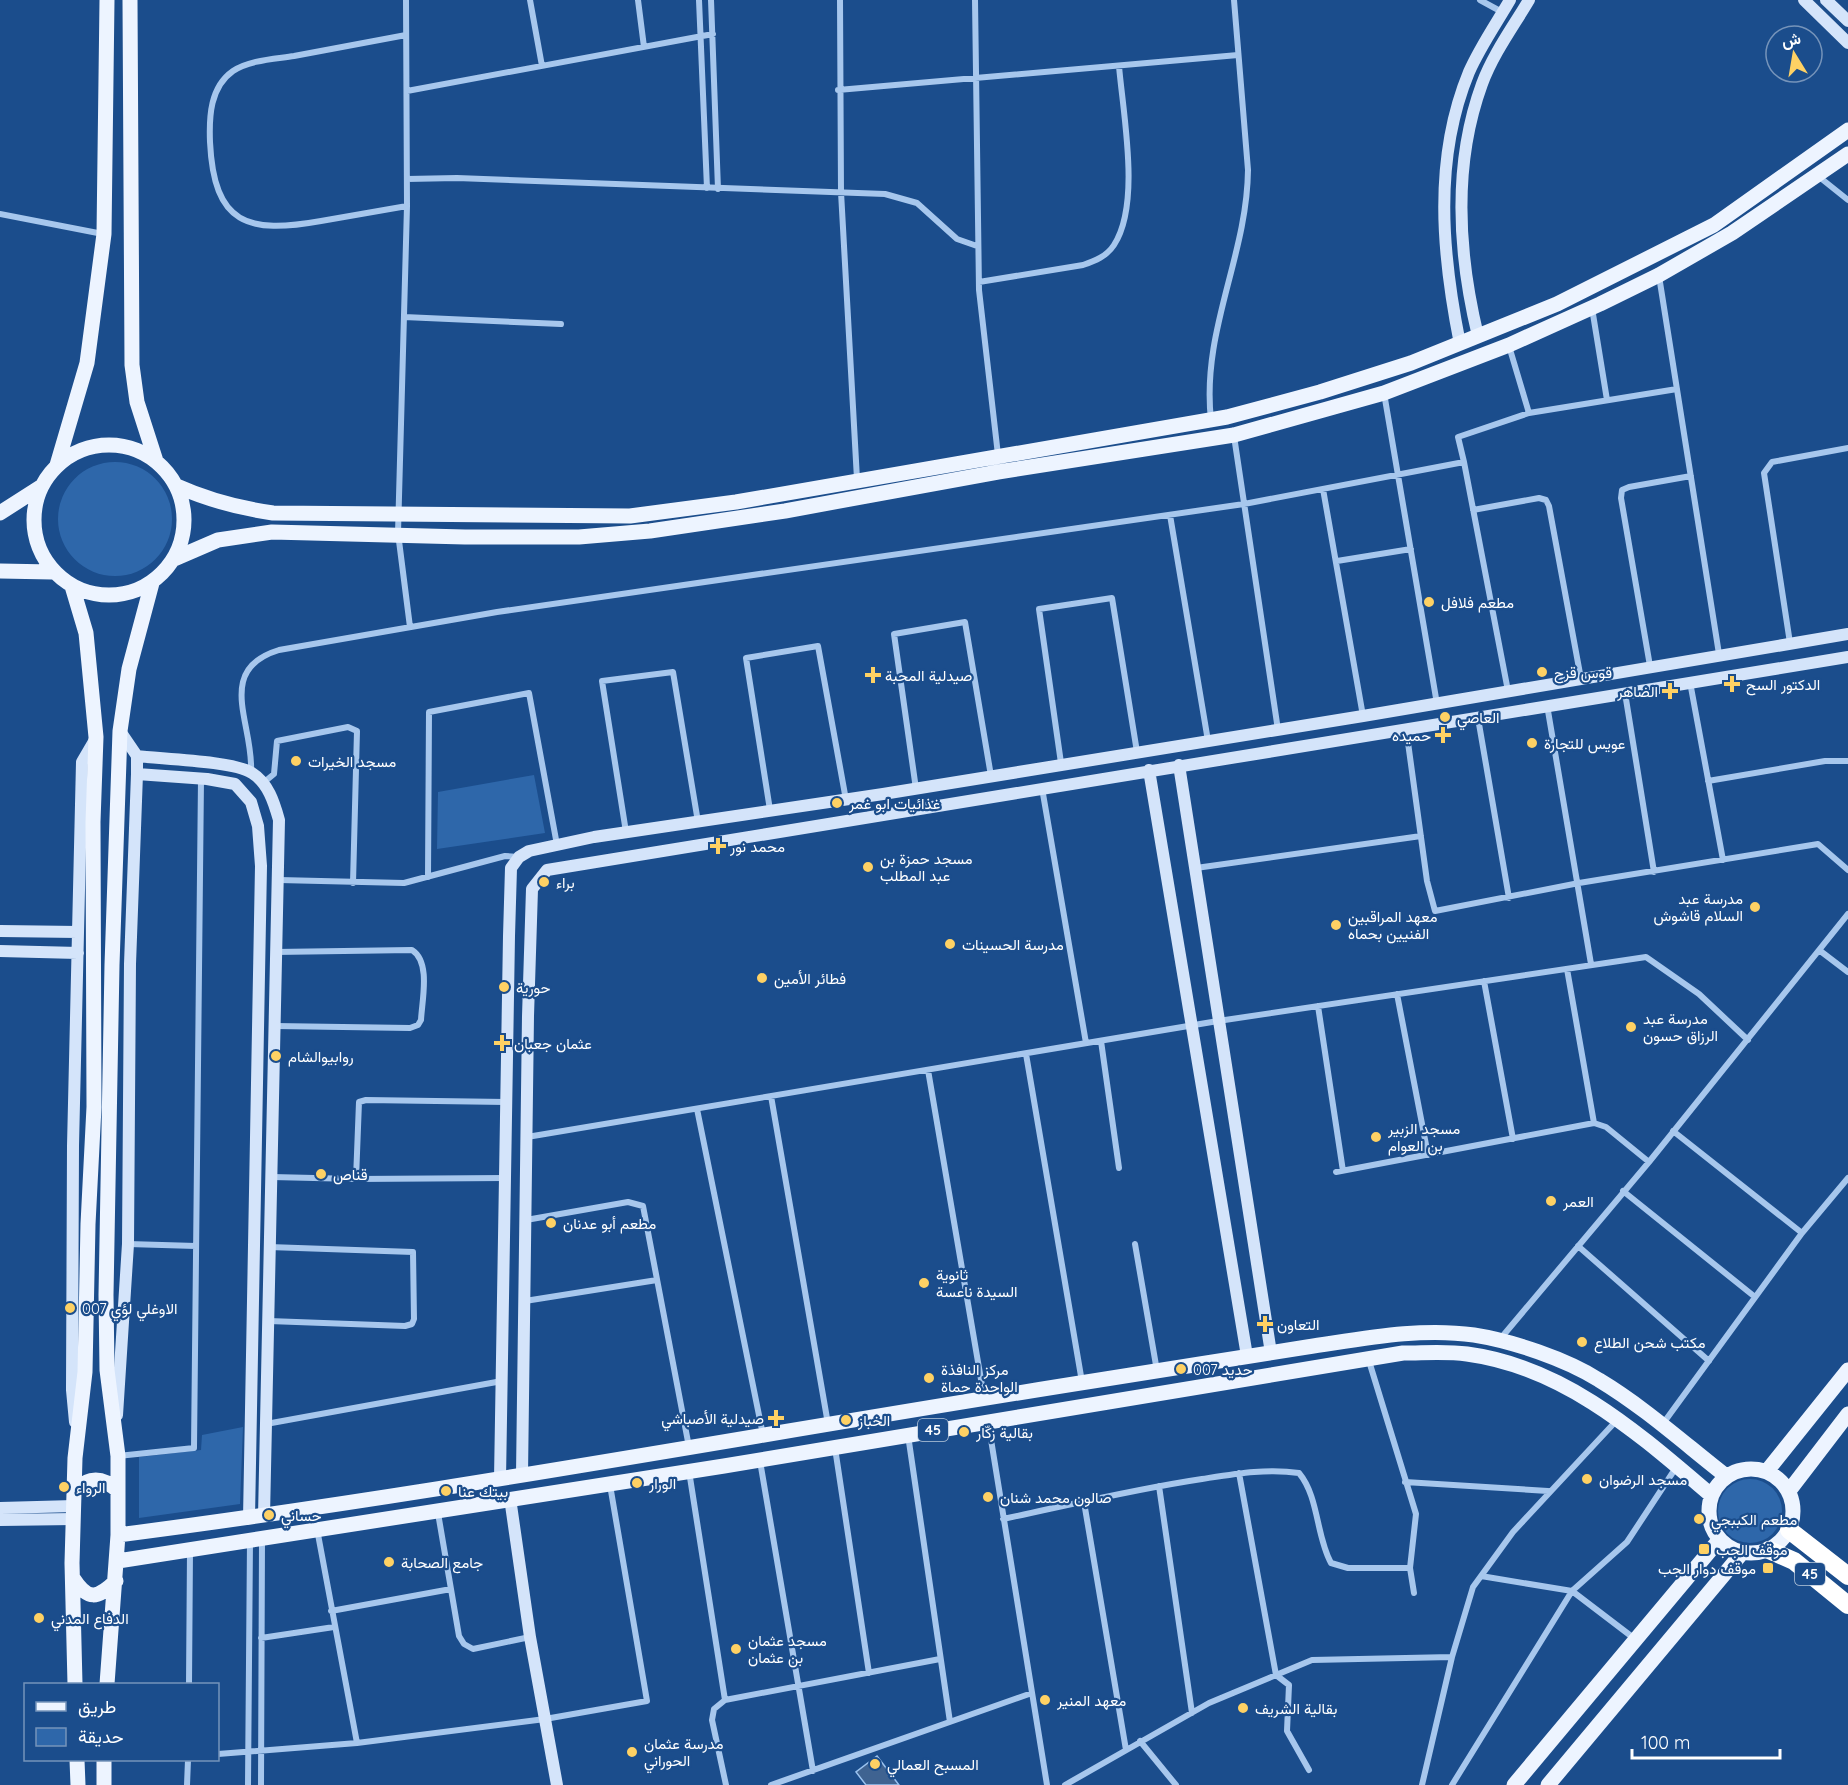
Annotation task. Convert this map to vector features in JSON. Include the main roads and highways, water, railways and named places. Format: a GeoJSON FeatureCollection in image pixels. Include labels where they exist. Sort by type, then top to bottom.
{"type":"FeatureCollection","features":[{"type":"Feature","properties":{"kind":"highway","name":"45"},"geometry":{"type":"LineString","coordinates":[[1789,1530],[1848,1576]]}},
{"type":"Feature","properties":{"kind":"highway","name":"45"},"geometry":{"type":"LineString","coordinates":[[1769,1550],[1794,1561],[1848,1605]]}},
{"type":"Feature","properties":{"kind":"main road"},"geometry":{"type":"LineString","coordinates":[[107,0],[104,234],[87,363],[57,465],[42,486],[35,504],[34,531],[42,556],[52,572],[72,586],[93,594],[120,595],[153,583]]}},
{"type":"Feature","properties":{"kind":"main road"},"geometry":{"type":"LineString","coordinates":[[107,1683],[118,1561],[118,1456],[107,1370],[106,1295],[112,954],[120,731],[129,669],[153,583],[174,559],[183,538],[185,514],[177,486],[156,461],[137,402],[132,365],[130,0]]}},
{"type":"Feature","properties":{"kind":"main road"},"geometry":{"type":"LineString","coordinates":[[1460,344],[1447,262],[1443,214],[1445,166],[1457,110],[1469,73],[1510,0]]}},
{"type":"Feature","properties":{"kind":"main road"},"geometry":{"type":"LineString","coordinates":[[1478,336],[1463,260],[1462,167],[1468,131],[1483,82],[1529,0]]}},
{"type":"Feature","properties":{"kind":"main road"},"geometry":{"type":"LineString","coordinates":[[1804,0],[1848,43]]}},
{"type":"Feature","properties":{"kind":"main road"},"geometry":{"type":"LineString","coordinates":[[1826,0],[1848,21]]}},
{"type":"Feature","properties":{"kind":"main road"},"geometry":{"type":"LineString","coordinates":[[177,486],[199,496],[239,508],[273,513],[630,516],[736,502],[857,479],[1211,421],[1320,393],[1411,363],[1557,304],[1696,235],[1763,192],[1848,130]]}},
{"type":"Feature","properties":{"kind":"main road"},"geometry":{"type":"LineString","coordinates":[[174,559],[218,540],[272,532],[579,537],[651,531],[786,511],[998,472],[1234,435],[1384,393],[1509,345],[1592,308],[1659,275],[1732,233],[1848,153]]}},
{"type":"Feature","properties":{"kind":"main road"},"geometry":{"type":"LineString","coordinates":[[57,465],[81,450],[108,445],[128,447],[156,461]]}},
{"type":"Feature","properties":{"kind":"main road"},"geometry":{"type":"LineString","coordinates":[[0,513],[42,486]]}},
{"type":"Feature","properties":{"kind":"main road"},"geometry":{"type":"LineString","coordinates":[[0,571],[52,572]]}},
{"type":"Feature","properties":{"kind":"main road"},"geometry":{"type":"LineString","coordinates":[[72,586],[86,633],[96,737],[93,822],[94,1107],[88,1224],[85,1372],[77,1440],[74,1513],[75,1683]]}},
{"type":"Feature","properties":{"kind":"main road"},"geometry":{"type":"LineString","coordinates":[[500,1479],[511,868],[519,857],[530,851],[626,832],[916,789],[1061,763],[1437,704],[1719,654],[1848,634]]}},
{"type":"Feature","properties":{"kind":"main road"},"geometry":{"type":"LineString","coordinates":[[522,1475],[532,889],[548,870],[1848,657]]}},
{"type":"Feature","properties":{"kind":"main road"},"geometry":{"type":"LineString","coordinates":[[116,1440],[128,1244],[130,964],[137,774],[137,756],[120,731]]}},
{"type":"Feature","properties":{"kind":"main road"},"geometry":{"type":"LineString","coordinates":[[77,1440],[72,1378],[82,762],[96,737]]}},
{"type":"Feature","properties":{"kind":"main road"},"geometry":{"type":"LineString","coordinates":[[137,756],[227,766],[251,772],[272,797],[279,820],[279,880],[274,952],[266,1424],[256,1517]]}},
{"type":"Feature","properties":{"kind":"main road"},"geometry":{"type":"LineString","coordinates":[[1179,765],[1218,1021],[1278,1351],[1288,1370]]}},
{"type":"Feature","properties":{"kind":"main road"},"geometry":{"type":"LineString","coordinates":[[1149,770],[1247,1356]]}},
{"type":"Feature","properties":{"kind":"main road"},"geometry":{"type":"LineString","coordinates":[[137,774],[201,778],[235,784],[251,802],[258,826],[260,856],[256,1517]]}},
{"type":"Feature","properties":{"kind":"main road"},"geometry":{"type":"LineString","coordinates":[[0,931],[78,932]]}},
{"type":"Feature","properties":{"kind":"main road"},"geometry":{"type":"LineString","coordinates":[[0,951],[78,953]]}},
{"type":"Feature","properties":{"kind":"main road","name":"45"},"geometry":{"type":"LineString","coordinates":[[118,1535],[256,1517],[500,1479],[1278,1351],[1376,1336],[1435,1333],[1472,1335],[1499,1341],[1538,1353],[1598,1378],[1726,1476]]}},
{"type":"Feature","properties":{"kind":"main road","name":"45"},"geometry":{"type":"LineString","coordinates":[[118,1561],[689,1471],[1230,1379],[1403,1353],[1478,1356],[1528,1369],[1596,1402],[1619,1418],[1711,1495]]}},
{"type":"Feature","properties":{"kind":"main road"},"geometry":{"type":"LineString","coordinates":[[1227,1360],[1230,1379]]}},
{"type":"Feature","properties":{"kind":"main road"},"geometry":{"type":"LineString","coordinates":[[1767,1471],[1848,1370]]}},
{"type":"Feature","properties":{"kind":"main road"},"geometry":{"type":"LineString","coordinates":[[1789,1491],[1848,1413]]}},
{"type":"Feature","properties":{"kind":"main road"},"geometry":{"type":"LineString","coordinates":[[797,1430],[803,1452]]}},
{"type":"Feature","properties":{"kind":"main road"},"geometry":{"type":"LineString","coordinates":[[1745,1468],[1767,1471],[1780,1479],[1789,1491],[1793,1515],[1789,1530],[1781,1541],[1769,1550],[1742,1553],[1719,1540],[1711,1528],[1708,1513],[1711,1495],[1726,1476],[1745,1468]]}},
{"type":"Feature","properties":{"kind":"main road"},"geometry":{"type":"LineString","coordinates":[[550,1470],[555,1491]]}},
{"type":"Feature","properties":{"kind":"main road"},"geometry":{"type":"LineString","coordinates":[[75,1490],[84,1482],[96,1479],[109,1482],[118,1491]]}},
{"type":"Feature","properties":{"kind":"main road"},"geometry":{"type":"LineString","coordinates":[[395,1495],[400,1515]]}},
{"type":"Feature","properties":{"kind":"main road"},"geometry":{"type":"LineString","coordinates":[[510,1498],[530,1637],[557,1785]]}},
{"type":"Feature","properties":{"kind":"main road"},"geometry":{"type":"LineString","coordinates":[[0,1508],[74,1513]]}},
{"type":"Feature","properties":{"kind":"main road"},"geometry":{"type":"LineString","coordinates":[[0,1520],[74,1513]]}},
{"type":"Feature","properties":{"kind":"main road"},"geometry":{"type":"LineString","coordinates":[[1514,1785],[1719,1540]]}},
{"type":"Feature","properties":{"kind":"main road"},"geometry":{"type":"LineString","coordinates":[[1548,1785],[1742,1553]]}},
{"type":"Feature","properties":{"kind":"main road"},"geometry":{"type":"LineString","coordinates":[[73,1578],[82,1592],[94,1596],[104,1592],[116,1581]]}},
{"type":"Feature","properties":{"kind":"main road"},"geometry":{"type":"LineString","coordinates":[[77,1761],[78,1785]]}},
{"type":"Feature","properties":{"kind":"main road"},"geometry":{"type":"LineString","coordinates":[[104,1761],[104,1785]]}},
{"type":"Feature","properties":{"kind":"place","name":"مطعم فلافل"},"geometry":{"type":"Point","coordinates":[1429,602]}},
{"type":"Feature","properties":{"kind":"place","name":"قوس قزح"},"geometry":{"type":"Point","coordinates":[1542,672]}},
{"type":"Feature","properties":{"kind":"place","name":"صيدلية المحبة"},"geometry":{"type":"Point","coordinates":[873,675]}},
{"type":"Feature","properties":{"kind":"place","name":"الدكتور السح"},"geometry":{"type":"Point","coordinates":[1732,684]}},
{"type":"Feature","properties":{"kind":"place","name":"الضاهر"},"geometry":{"type":"Point","coordinates":[1670,691]}},
{"type":"Feature","properties":{"kind":"place","name":"العاصي"},"geometry":{"type":"Point","coordinates":[1445,717]}},
{"type":"Feature","properties":{"kind":"place","name":"حميده"},"geometry":{"type":"Point","coordinates":[1443,735]}},
{"type":"Feature","properties":{"kind":"place","name":"عويس للتجارة"},"geometry":{"type":"Point","coordinates":[1532,743]}},
{"type":"Feature","properties":{"kind":"place","name":"مسجد الخيرات"},"geometry":{"type":"Point","coordinates":[296,761]}},
{"type":"Feature","properties":{"kind":"place","name":"غذائيات ابو غمر"},"geometry":{"type":"Point","coordinates":[837,803]}},
{"type":"Feature","properties":{"kind":"place","name":"محمد نور"},"geometry":{"type":"Point","coordinates":[718,846]}},
{"type":"Feature","properties":{"kind":"place","name":"مسجد حمزة بن عبد المطلب"},"geometry":{"type":"Point","coordinates":[868,867]}},
{"type":"Feature","properties":{"kind":"place","name":"براء"},"geometry":{"type":"Point","coordinates":[544,882]}},
{"type":"Feature","properties":{"kind":"place","name":"مدرسة عبد السلام قاشوش"},"geometry":{"type":"Point","coordinates":[1755,907]}},
{"type":"Feature","properties":{"kind":"place","name":"معهد المراقبين الفنيين بحماه"},"geometry":{"type":"Point","coordinates":[1336,925]}},
{"type":"Feature","properties":{"kind":"place","name":"مدرسة الحسينات"},"geometry":{"type":"Point","coordinates":[950,944]}},
{"type":"Feature","properties":{"kind":"place","name":"فطائر الأمين"},"geometry":{"type":"Point","coordinates":[762,978]}},
{"type":"Feature","properties":{"kind":"place","name":"حورية"},"geometry":{"type":"Point","coordinates":[504,987]}},
{"type":"Feature","properties":{"kind":"place","name":"مدرسة عبد الرزاق حسون"},"geometry":{"type":"Point","coordinates":[1631,1027]}},
{"type":"Feature","properties":{"kind":"place","name":"عثمان جعبان"},"geometry":{"type":"Point","coordinates":[502,1043]}},
{"type":"Feature","properties":{"kind":"place","name":"روابيوالشام"},"geometry":{"type":"Point","coordinates":[276,1056]}},
{"type":"Feature","properties":{"kind":"place","name":"مسجد الزبير بن العوام"},"geometry":{"type":"Point","coordinates":[1376,1137]}},
{"type":"Feature","properties":{"kind":"place","name":"قناص"},"geometry":{"type":"Point","coordinates":[321,1174]}},
{"type":"Feature","properties":{"kind":"place","name":"العمر"},"geometry":{"type":"Point","coordinates":[1551,1201]}},
{"type":"Feature","properties":{"kind":"place","name":"مطعم أبو عدنان"},"geometry":{"type":"Point","coordinates":[551,1223]}},
{"type":"Feature","properties":{"kind":"place","name":"ثانوية السيدة ناعسة"},"geometry":{"type":"Point","coordinates":[924,1283]}},
{"type":"Feature","properties":{"kind":"place","name":"الاوغلي لؤي 007"},"geometry":{"type":"Point","coordinates":[70,1308]}},
{"type":"Feature","properties":{"kind":"place","name":"التعاون"},"geometry":{"type":"Point","coordinates":[1265,1324]}},
{"type":"Feature","properties":{"kind":"place","name":"مكتب شحن الطلاع"},"geometry":{"type":"Point","coordinates":[1582,1342]}},
{"type":"Feature","properties":{"kind":"place","name":"حديد 007"},"geometry":{"type":"Point","coordinates":[1181,1369]}},
{"type":"Feature","properties":{"kind":"place","name":"مركز النافذة الواحدة حماة"},"geometry":{"type":"Point","coordinates":[929,1378]}},
{"type":"Feature","properties":{"kind":"place","name":"صيدلية الأصباشي"},"geometry":{"type":"Point","coordinates":[776,1418]}},
{"type":"Feature","properties":{"kind":"place","name":"الخباز"},"geometry":{"type":"Point","coordinates":[846,1420]}},
{"type":"Feature","properties":{"kind":"place","name":"بقالية زكّار"},"geometry":{"type":"Point","coordinates":[964,1432]}},
{"type":"Feature","properties":{"kind":"place","name":"مسجد الرضوان"},"geometry":{"type":"Point","coordinates":[1587,1479]}},
{"type":"Feature","properties":{"kind":"place","name":"الورار"},"geometry":{"type":"Point","coordinates":[637,1483]}},
{"type":"Feature","properties":{"kind":"place","name":"الرواء"},"geometry":{"type":"Point","coordinates":[64,1487]}},
{"type":"Feature","properties":{"kind":"place","name":"بيتك عنا"},"geometry":{"type":"Point","coordinates":[446,1491]}},
{"type":"Feature","properties":{"kind":"place","name":"صالون محمد شنان"},"geometry":{"type":"Point","coordinates":[988,1497]}},
{"type":"Feature","properties":{"kind":"place","name":"حساني"},"geometry":{"type":"Point","coordinates":[269,1515]}},
{"type":"Feature","properties":{"kind":"place","name":"مطعم الكببجي"},"geometry":{"type":"Point","coordinates":[1699,1519]}},
{"type":"Feature","properties":{"kind":"place","name":"موقف الجب"},"geometry":{"type":"Point","coordinates":[1704,1549]}},
{"type":"Feature","properties":{"kind":"place","name":"جامع الصحابة"},"geometry":{"type":"Point","coordinates":[389,1562]}},
{"type":"Feature","properties":{"kind":"place","name":"موقف دوار الجب"},"geometry":{"type":"Point","coordinates":[1768,1568]}},
{"type":"Feature","properties":{"kind":"place","name":"الدفاع المدني"},"geometry":{"type":"Point","coordinates":[39,1618]}},
{"type":"Feature","properties":{"kind":"place","name":"مسجد عثمان بن عثمان"},"geometry":{"type":"Point","coordinates":[736,1649]}},
{"type":"Feature","properties":{"kind":"place","name":"معهد المنير"},"geometry":{"type":"Point","coordinates":[1045,1700]}},
{"type":"Feature","properties":{"kind":"place","name":"بقالية الشريف"},"geometry":{"type":"Point","coordinates":[1243,1708]}},
{"type":"Feature","properties":{"kind":"place","name":"مدرسة عثمان الحوراني"},"geometry":{"type":"Point","coordinates":[632,1752]}},
{"type":"Feature","properties":{"kind":"place","name":"المسبح العمالي"},"geometry":{"type":"Point","coordinates":[875,1764]}}]}
